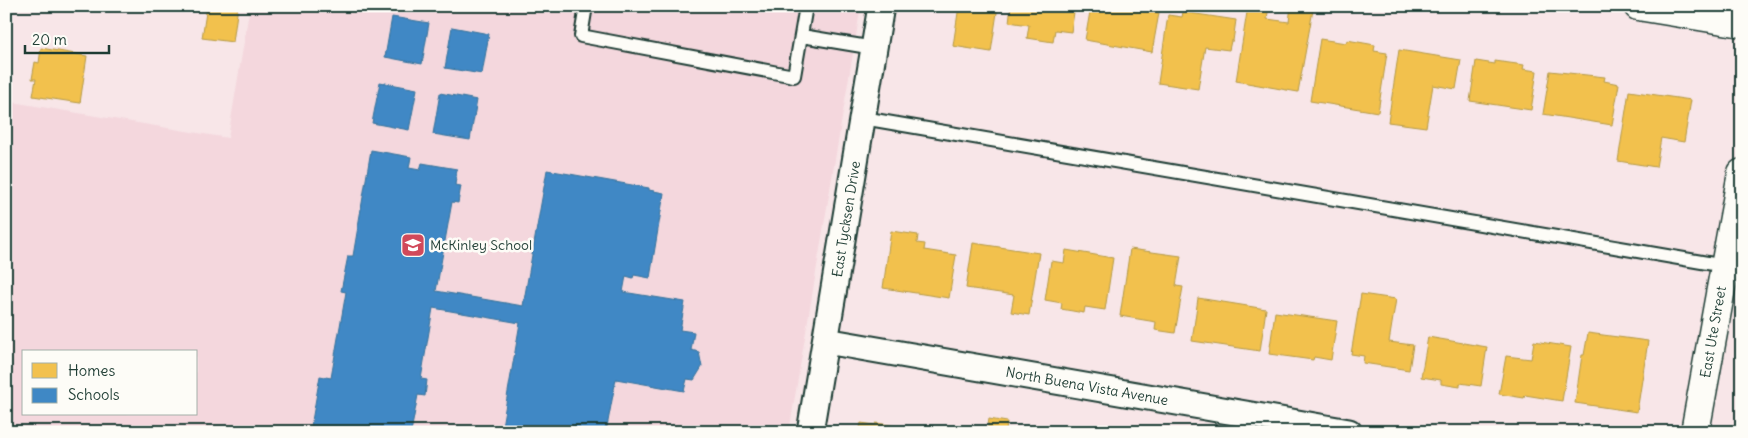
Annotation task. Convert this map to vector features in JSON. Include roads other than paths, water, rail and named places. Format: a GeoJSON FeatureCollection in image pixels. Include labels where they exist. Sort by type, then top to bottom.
{"type":"FeatureCollection","features":[{"type":"Feature","properties":{"kind":"street","name":"East Tycksen Drive"},"geometry":{"type":"LineString","coordinates":[[810,432],[880,6]]}},
{"type":"Feature","properties":{"kind":"street"},"geometry":{"type":"LineString","coordinates":[[1638,6],[1742,23]]}},
{"type":"Feature","properties":{"kind":"street","name":"East Ute Street"},"geometry":{"type":"LineString","coordinates":[[1695,432],[1742,173]]}},
{"type":"Feature","properties":{"kind":"street","name":"North Buena Vista Avenue"},"geometry":{"type":"LineString","coordinates":[[826,341],[1348,432]]}},
{"type":"Feature","properties":{"kind":"lane"},"geometry":{"type":"LineString","coordinates":[[586,6],[581,36],[794,76],[806,6]]}},
{"type":"Feature","properties":{"kind":"lane"},"geometry":{"type":"LineString","coordinates":[[802,36],[874,48]]}},
{"type":"Feature","properties":{"kind":"lane"},"geometry":{"type":"LineString","coordinates":[[863,118],[1725,266]]}},
{"type":"Feature","properties":{"kind":"place","name":"McKinley School"},"geometry":{"type":"Point","coordinates":[413,245]}}]}
